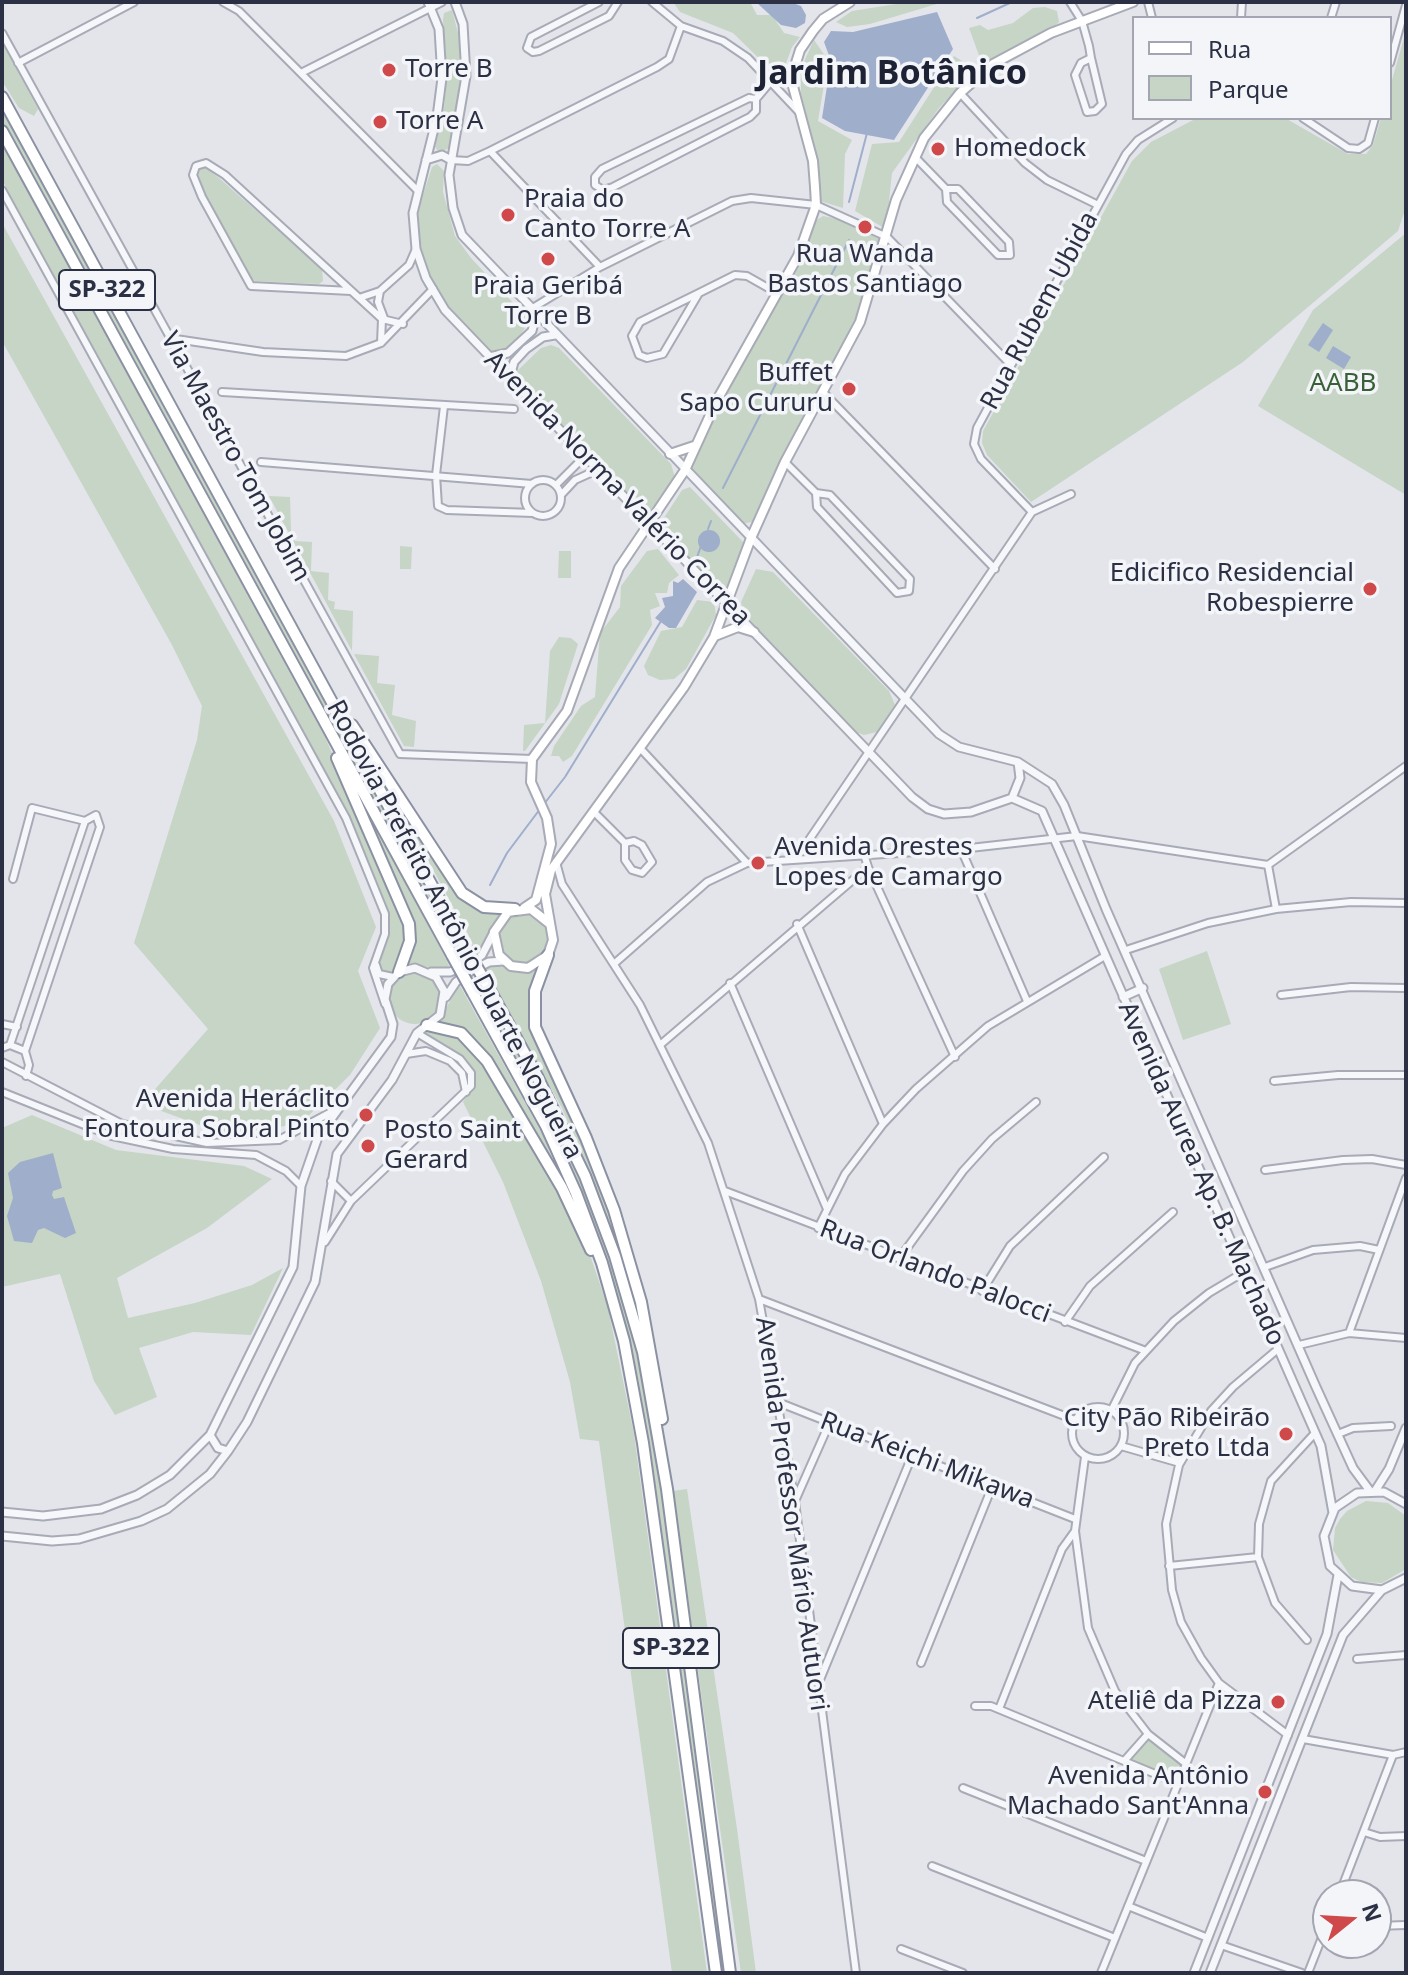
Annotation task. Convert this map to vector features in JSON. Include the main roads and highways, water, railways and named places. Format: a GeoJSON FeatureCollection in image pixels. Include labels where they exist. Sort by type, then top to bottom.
{"type":"FeatureCollection","features":[{"type":"Feature","properties":{"kind":"highway","name":"Rodovia Prefeito Antônio Duarte Nogueira"},"geometry":{"type":"LineString","coordinates":[[2,97],[554,1108],[602,1217],[643,1352],[667,1489],[730,1973]]}},
{"type":"Feature","properties":{"kind":"highway","name":"Rodovia Prefeito Antônio Duarte Nogueira"},"geometry":{"type":"LineString","coordinates":[[2,131],[559,1153],[591,1232],[617,1316],[643,1443],[714,1973]]}},
{"type":"Feature","properties":{"kind":"highway"},"geometry":{"type":"LineString","coordinates":[[306,656],[462,893],[484,907],[519,909]]}},
{"type":"Feature","properties":{"kind":"highway"},"geometry":{"type":"LineString","coordinates":[[292,662],[407,917],[410,941],[396,975]]}},
{"type":"Feature","properties":{"kind":"highway"},"geometry":{"type":"LineString","coordinates":[[548,955],[535,991],[535,1027],[586,1138],[628,1254],[657,1379],[667,1489]]}},
{"type":"Feature","properties":{"kind":"highway"},"geometry":{"type":"LineString","coordinates":[[425,1026],[444,1026],[469,1038],[504,1086],[578,1220],[617,1316]]}},
{"type":"Feature","properties":{"kind":"highway"},"geometry":{"type":"LineString","coordinates":[[714,1841],[736,1973]]}},
{"type":"Feature","properties":{"kind":"main road"},"geometry":{"type":"LineString","coordinates":[[850,2],[823,19],[800,50],[791,79],[813,161],[816,205],[798,256],[697,442],[685,470],[651,525],[619,568],[567,711],[532,759],[531,782],[547,818],[551,844],[536,900],[501,918],[494,932],[495,948],[504,961],[528,968],[548,955],[553,940],[545,894],[556,862],[684,687],[714,637],[729,606],[751,538],[785,462],[860,322],[896,200],[915,157],[940,115],[960,93],[1019,49],[1133,2]]}},
{"type":"Feature","properties":{"kind":"main road"},"geometry":{"type":"LineString","coordinates":[[670,454],[685,451],[697,442]]}},
{"type":"Feature","properties":{"kind":"main road"},"geometry":{"type":"LineString","coordinates":[[714,637],[738,627],[754,632]]}},
{"type":"Feature","properties":{"kind":"main road"},"geometry":{"type":"LineString","coordinates":[[519,909],[538,912],[550,924]]}},
{"type":"Feature","properties":{"kind":"water"},"geometry":{"type":"Polygon","coordinates":[[[756,2],[790,2],[801,6],[806,15],[805,23],[796,28],[781,25],[756,2]]]}},
{"type":"Feature","properties":{"kind":"water"},"geometry":{"type":"Polygon","coordinates":[[[937,12],[953,49],[894,140],[845,131],[822,118],[831,61],[824,42],[831,31],[853,32],[937,12]]]}},
{"type":"Feature","properties":{"kind":"water"},"geometry":{"type":"Polygon","coordinates":[[[1323,323],[1333,330],[1319,352],[1308,345],[1323,323]]]}},
{"type":"Feature","properties":{"kind":"water"},"geometry":{"type":"Polygon","coordinates":[[[1333,346],[1351,357],[1344,369],[1326,358],[1333,346]]]}},
{"type":"Feature","properties":{"kind":"water"},"geometry":{"type":"Polygon","coordinates":[[[705,530],[713,530],[720,541],[713,552],[705,552],[698,545],[698,537],[705,530]]]}},
{"type":"Feature","properties":{"kind":"water"},"geometry":{"type":"Polygon","coordinates":[[[683,579],[697,592],[676,628],[669,628],[655,618],[665,607],[662,598],[673,596],[673,581],[678,583],[683,579]]]}},
{"type":"Feature","properties":{"kind":"water"},"geometry":{"type":"Polygon","coordinates":[[[53,1153],[62,1188],[53,1191],[52,1195],[54,1199],[64,1197],[76,1233],[65,1238],[44,1228],[38,1230],[32,1243],[14,1241],[7,1216],[13,1198],[8,1173],[20,1162],[53,1153]]]}},
{"type":"Feature","properties":{"kind":"waterway"},"geometry":{"type":"LineString","coordinates":[[977,18],[1012,2]]}},
{"type":"Feature","properties":{"kind":"waterway"},"geometry":{"type":"LineString","coordinates":[[849,202],[867,133]]}},
{"type":"Feature","properties":{"kind":"waterway"},"geometry":{"type":"LineString","coordinates":[[723,488],[849,240]]}},
{"type":"Feature","properties":{"kind":"waterway"},"geometry":{"type":"LineString","coordinates":[[708,529],[711,521]]}},
{"type":"Feature","properties":{"kind":"waterway"},"geometry":{"type":"LineString","coordinates":[[696,560],[701,546]]}},
{"type":"Feature","properties":{"kind":"waterway"},"geometry":{"type":"LineString","coordinates":[[544,804],[565,777],[661,621]]}},
{"type":"Feature","properties":{"kind":"waterway"},"geometry":{"type":"LineString","coordinates":[[490,885],[507,853],[540,809]]}},
{"type":"Feature","properties":{"kind":"place","name":"Torre B"},"geometry":{"type":"Point","coordinates":[389,70]}},
{"type":"Feature","properties":{"kind":"place","name":"Torre A"},"geometry":{"type":"Point","coordinates":[380,122]}},
{"type":"Feature","properties":{"kind":"place","name":"Homedock"},"geometry":{"type":"Point","coordinates":[938,149]}},
{"type":"Feature","properties":{"kind":"place","name":"Praia do Canto Torre A"},"geometry":{"type":"Point","coordinates":[508,215]}},
{"type":"Feature","properties":{"kind":"place","name":"Rua Wanda Bastos Santiago"},"geometry":{"type":"Point","coordinates":[865,227]}},
{"type":"Feature","properties":{"kind":"place","name":"Praia Geribá Torre B"},"geometry":{"type":"Point","coordinates":[548,259]}},
{"type":"Feature","properties":{"kind":"place","name":"Buffet Sapo Cururu"},"geometry":{"type":"Point","coordinates":[849,389]}},
{"type":"Feature","properties":{"kind":"place","name":"Edicifico Residencial Robespierre"},"geometry":{"type":"Point","coordinates":[1370,589]}},
{"type":"Feature","properties":{"kind":"place","name":"Avenida Orestes Lopes de Camargo"},"geometry":{"type":"Point","coordinates":[758,863]}},
{"type":"Feature","properties":{"kind":"place","name":"Avenida Heráclito Fontoura Sobral Pinto"},"geometry":{"type":"Point","coordinates":[366,1115]}},
{"type":"Feature","properties":{"kind":"place","name":"Posto Saint Gerard"},"geometry":{"type":"Point","coordinates":[368,1146]}},
{"type":"Feature","properties":{"kind":"place","name":"City Pão Ribeirão Preto Ltda"},"geometry":{"type":"Point","coordinates":[1286,1434]}},
{"type":"Feature","properties":{"kind":"place","name":"Ateliê da Pizza"},"geometry":{"type":"Point","coordinates":[1278,1702]}},
{"type":"Feature","properties":{"kind":"place","name":"Avenida Antônio Machado Sant'Anna"},"geometry":{"type":"Point","coordinates":[1265,1792]}},
{"type":"Feature","properties":{"kind":"district","name":"Jardim Botânico"},"geometry":{"type":"Point","coordinates":[892,74]}},
{"type":"Feature","properties":{"kind":"park label","name":"AABB"},"geometry":{"type":"Point","coordinates":[1343,384]}}]}
